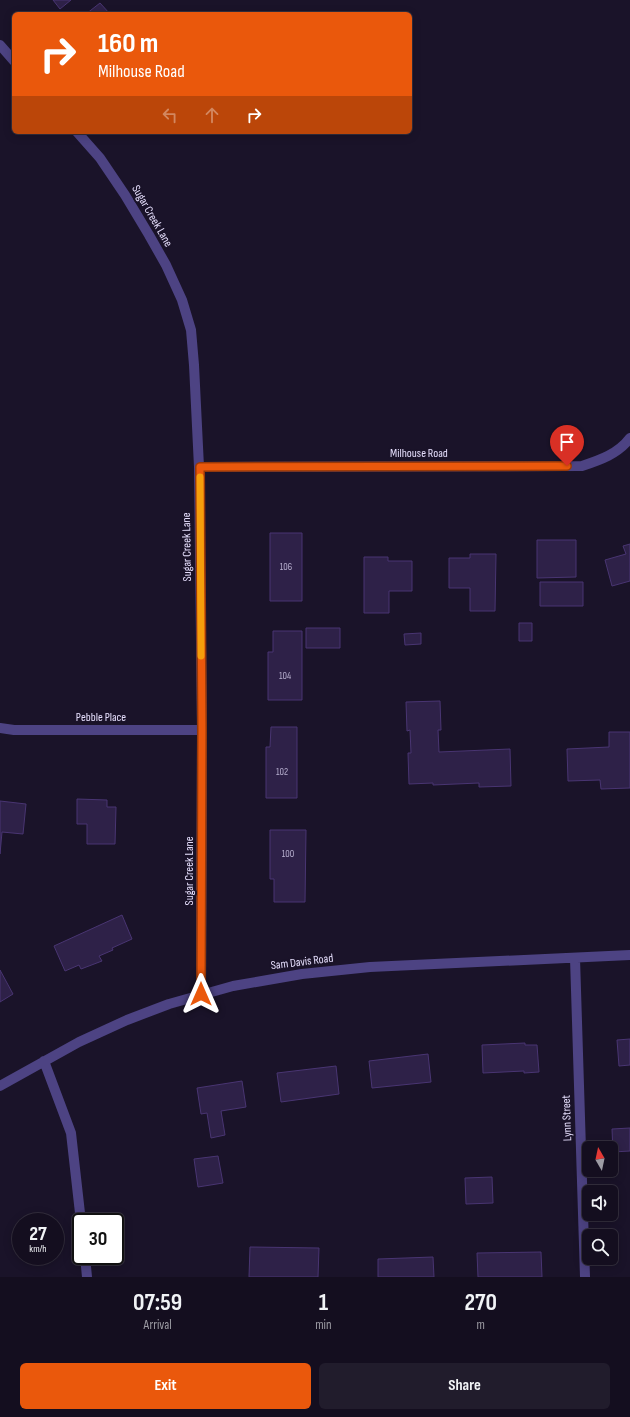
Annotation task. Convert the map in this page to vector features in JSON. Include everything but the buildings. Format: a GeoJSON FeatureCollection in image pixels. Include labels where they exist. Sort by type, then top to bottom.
{"type":"FeatureCollection","features":[{"type":"Feature","properties":{"kind":"street"},"geometry":{"type":"LineString","coordinates":[[0,45],[12,59]]}},
{"type":"Feature","properties":{"kind":"street","name":"Sugar Creek Lane"},"geometry":{"type":"LineString","coordinates":[[79,134],[100,158],[125,195],[166,266],[182,300],[191,330],[200,467],[202,730],[201,994]]}},
{"type":"Feature","properties":{"kind":"street","name":"Milhouse Road"},"geometry":{"type":"LineString","coordinates":[[200,467],[582,466],[604,459],[626,444],[630,438]]}},
{"type":"Feature","properties":{"kind":"street","name":"Pebble Place"},"geometry":{"type":"LineString","coordinates":[[0,728],[14,730],[202,730]]}},
{"type":"Feature","properties":{"kind":"street","name":"Sam Davis Road"},"geometry":{"type":"LineString","coordinates":[[0,1086],[79,1042],[128,1020],[169,1004],[201,994],[266,980],[302,974],[370,967],[630,955]]}},
{"type":"Feature","properties":{"kind":"street","name":"Lynn Street"},"geometry":{"type":"LineString","coordinates":[[575,958],[585,1277]]}},
{"type":"Feature","properties":{"kind":"street"},"geometry":{"type":"LineString","coordinates":[[44,1061],[71,1133],[80,1213]]}},
{"type":"Feature","properties":{"kind":"street"},"geometry":{"type":"LineString","coordinates":[[86,1265],[87,1277]]}},
{"type":"Feature","properties":{"kind":"slow traffic"},"geometry":{"type":"LineString","coordinates":[[200,477],[201,656]]}},
{"type":"Feature","properties":{"kind":"route"},"geometry":{"type":"LineString","coordinates":[[201,994],[202,730],[200,467],[567,466]]}}]}
